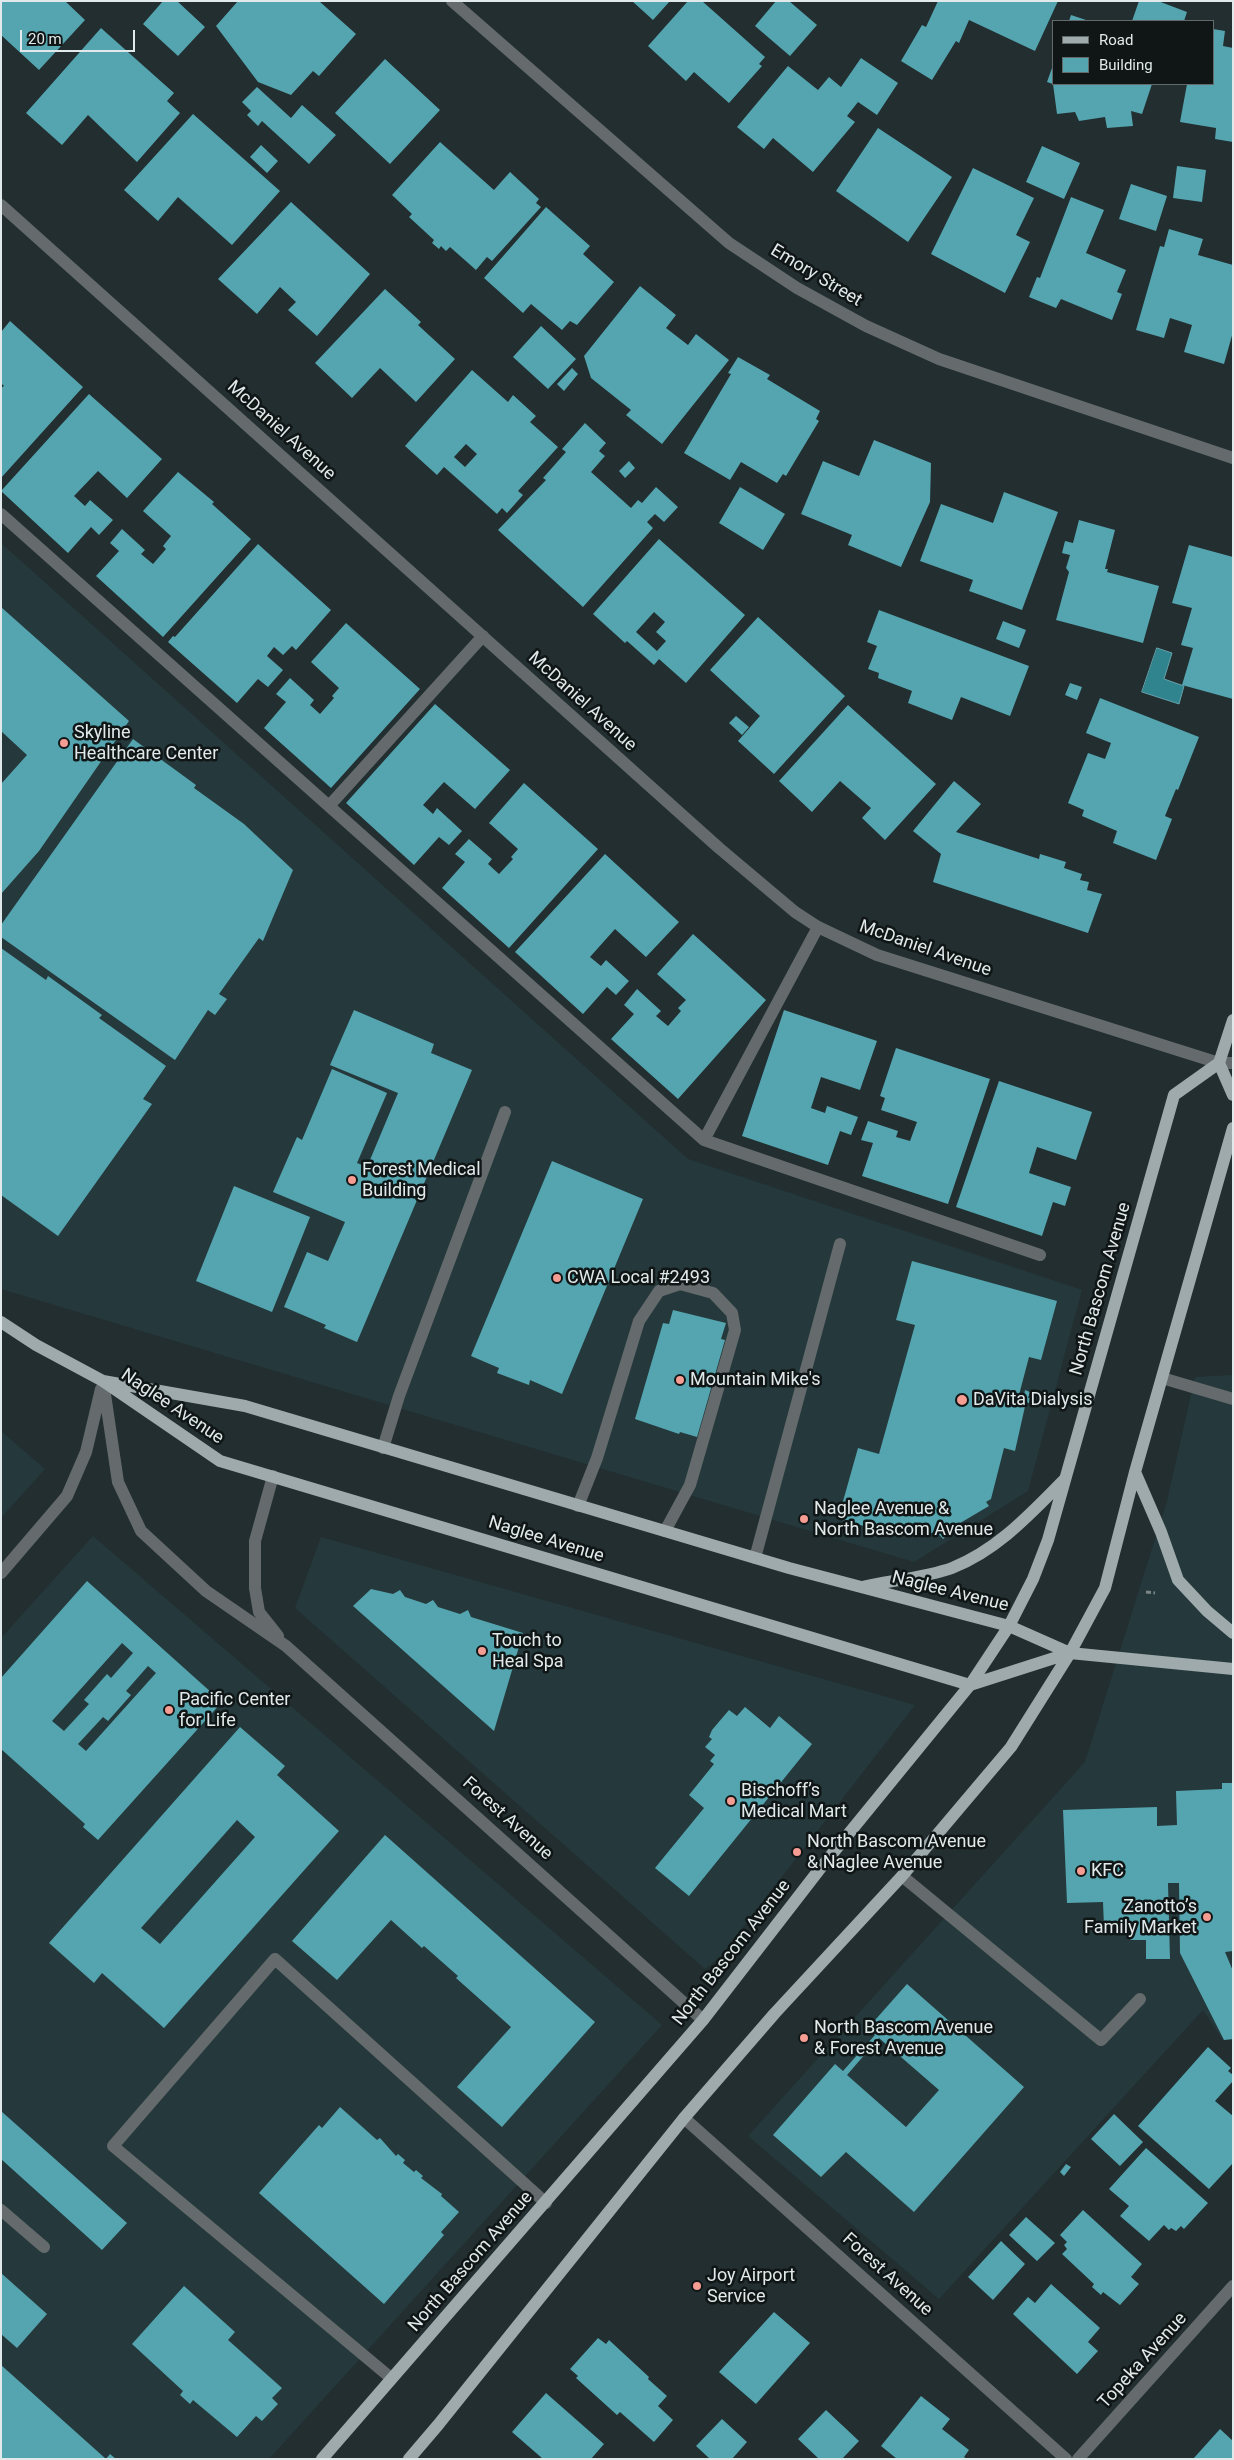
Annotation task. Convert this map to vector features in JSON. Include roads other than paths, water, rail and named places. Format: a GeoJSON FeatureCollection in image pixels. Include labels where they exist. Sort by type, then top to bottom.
{"type":"FeatureCollection","features":[{"type":"Feature","properties":{"kind":"main road"},"geometry":{"type":"LineString","coordinates":[[1233,1020],[1219,1063],[1233,1095]]}},
{"type":"Feature","properties":{"kind":"main road","name":"North Bascom Avenue"},"geometry":{"type":"LineString","coordinates":[[322,2459],[703,2020],[819,1870],[970,1685],[1009,1626],[1033,1579],[1066,1478],[1174,1094],[1219,1063]]}},
{"type":"Feature","properties":{"kind":"main road"},"geometry":{"type":"LineString","coordinates":[[408,2459],[438,2425],[684,2118],[775,2013],[902,1876],[1011,1748],[1070,1653],[1105,1588],[1135,1472],[1233,1128]]}},
{"type":"Feature","properties":{"kind":"main road"},"geometry":{"type":"LineString","coordinates":[[1,1322],[36,1345],[103,1381]]}},
{"type":"Feature","properties":{"kind":"main road","name":"Naglee Avenue"},"geometry":{"type":"LineString","coordinates":[[103,1381],[245,1406],[755,1558],[1009,1626],[1070,1653],[1233,1669]]}},
{"type":"Feature","properties":{"kind":"main road","name":"Naglee Avenue"},"geometry":{"type":"LineString","coordinates":[[103,1381],[220,1461],[970,1685],[1070,1653]]}},
{"type":"Feature","properties":{"kind":"main road"},"geometry":{"type":"LineString","coordinates":[[1135,1472],[1161,1532],[1178,1580],[1207,1611],[1233,1633]]}},
{"type":"Feature","properties":{"kind":"main road"},"geometry":{"type":"LineString","coordinates":[[859,1587],[951,1568],[978,1554],[1010,1534],[1066,1478]]}},
{"type":"Feature","properties":{"kind":"street","name":"Emory Street"},"geometry":{"type":"LineString","coordinates":[[452,1],[729,243],[797,288],[866,326],[939,359],[1233,458]]}},
{"type":"Feature","properties":{"kind":"street","name":"McDaniel Avenue"},"geometry":{"type":"LineString","coordinates":[[1,205],[719,848],[795,912],[818,927],[877,956],[1219,1063],[1233,1063]]}},
{"type":"Feature","properties":{"kind":"street"},"geometry":{"type":"LineString","coordinates":[[1,514],[704,1140],[1040,1255]]}},
{"type":"Feature","properties":{"kind":"street"},"geometry":{"type":"LineString","coordinates":[[329,806],[482,636]]}},
{"type":"Feature","properties":{"kind":"street"},"geometry":{"type":"LineString","coordinates":[[704,1140],[818,927]]}},
{"type":"Feature","properties":{"kind":"street"},"geometry":{"type":"LineString","coordinates":[[383,1448],[399,1396],[505,1112]]}},
{"type":"Feature","properties":{"kind":"street"},"geometry":{"type":"LineString","coordinates":[[755,1558],[840,1244]]}},
{"type":"Feature","properties":{"kind":"street"},"geometry":{"type":"LineString","coordinates":[[578,1506],[597,1458],[639,1321],[659,1291],[680,1284],[713,1293],[732,1314],[735,1330],[690,1485],[665,1531]]}},
{"type":"Feature","properties":{"kind":"street"},"geometry":{"type":"LineString","coordinates":[[1162,1378],[1233,1400]]}},
{"type":"Feature","properties":{"kind":"street"},"geometry":{"type":"LineString","coordinates":[[1,1573],[67,1496],[86,1452],[103,1381]]}},
{"type":"Feature","properties":{"kind":"street","name":"Forest Avenue"},"geometry":{"type":"LineString","coordinates":[[103,1381],[118,1482],[141,1531],[206,1591],[286,1646],[703,2020]]}},
{"type":"Feature","properties":{"kind":"street","name":"Forest Avenue"},"geometry":{"type":"LineString","coordinates":[[273,1476],[255,1541],[255,1588],[259,1612],[286,1646]]}},
{"type":"Feature","properties":{"kind":"street"},"geometry":{"type":"LineString","coordinates":[[902,1876],[1101,2040],[1140,1998]]}},
{"type":"Feature","properties":{"kind":"street"},"geometry":{"type":"LineString","coordinates":[[391,2378],[113,2146],[276,1958],[546,2203]]}},
{"type":"Feature","properties":{"kind":"street","name":"Forest Avenue"},"geometry":{"type":"LineString","coordinates":[[684,2118],[1066,2459]]}},
{"type":"Feature","properties":{"kind":"street"},"geometry":{"type":"LineString","coordinates":[[1,2210],[44,2248]]}},
{"type":"Feature","properties":{"kind":"street","name":"Topeka Avenue"},"geometry":{"type":"LineString","coordinates":[[1078,2459],[1233,2286]]}},
{"type":"Feature","properties":{"kind":"water"},"geometry":{"type":"Polygon","coordinates":[[[1157,648],[1172,653],[1164,679],[1184,686],[1179,704],[1142,692],[1157,648]]]}},
{"type":"Feature","properties":{"kind":"place","name":"Skyline Healthcare Center"},"geometry":{"type":"Point","coordinates":[64,743]}},
{"type":"Feature","properties":{"kind":"place","name":"Forest Medical Building"},"geometry":{"type":"Point","coordinates":[352,1180]}},
{"type":"Feature","properties":{"kind":"place","name":"CWA Local #2493"},"geometry":{"type":"Point","coordinates":[557,1278]}},
{"type":"Feature","properties":{"kind":"place","name":"Mountain Mike's"},"geometry":{"type":"Point","coordinates":[680,1380]}},
{"type":"Feature","properties":{"kind":"place","name":"DaVita Dialysis"},"geometry":{"type":"Point","coordinates":[962,1400]}},
{"type":"Feature","properties":{"kind":"place","name":"Naglee Avenue & North Bascom Avenue"},"geometry":{"type":"Point","coordinates":[804,1519]}},
{"type":"Feature","properties":{"kind":"place","name":"Touch to Heal Spa"},"geometry":{"type":"Point","coordinates":[482,1651]}},
{"type":"Feature","properties":{"kind":"place","name":"Pacific Center for Life"},"geometry":{"type":"Point","coordinates":[169,1710]}},
{"type":"Feature","properties":{"kind":"place","name":"Bischoff’s Medical Mart"},"geometry":{"type":"Point","coordinates":[731,1801]}},
{"type":"Feature","properties":{"kind":"place","name":"North Bascom Avenue & Naglee Avenue"},"geometry":{"type":"Point","coordinates":[797,1852]}},
{"type":"Feature","properties":{"kind":"place","name":"KFC"},"geometry":{"type":"Point","coordinates":[1081,1871]}},
{"type":"Feature","properties":{"kind":"place","name":"Zanotto’s Family Market"},"geometry":{"type":"Point","coordinates":[1207,1917]}},
{"type":"Feature","properties":{"kind":"place","name":"North Bascom Avenue & Forest Avenue"},"geometry":{"type":"Point","coordinates":[804,2038]}},
{"type":"Feature","properties":{"kind":"place","name":"Joy Airport Service"},"geometry":{"type":"Point","coordinates":[697,2286]}}]}
